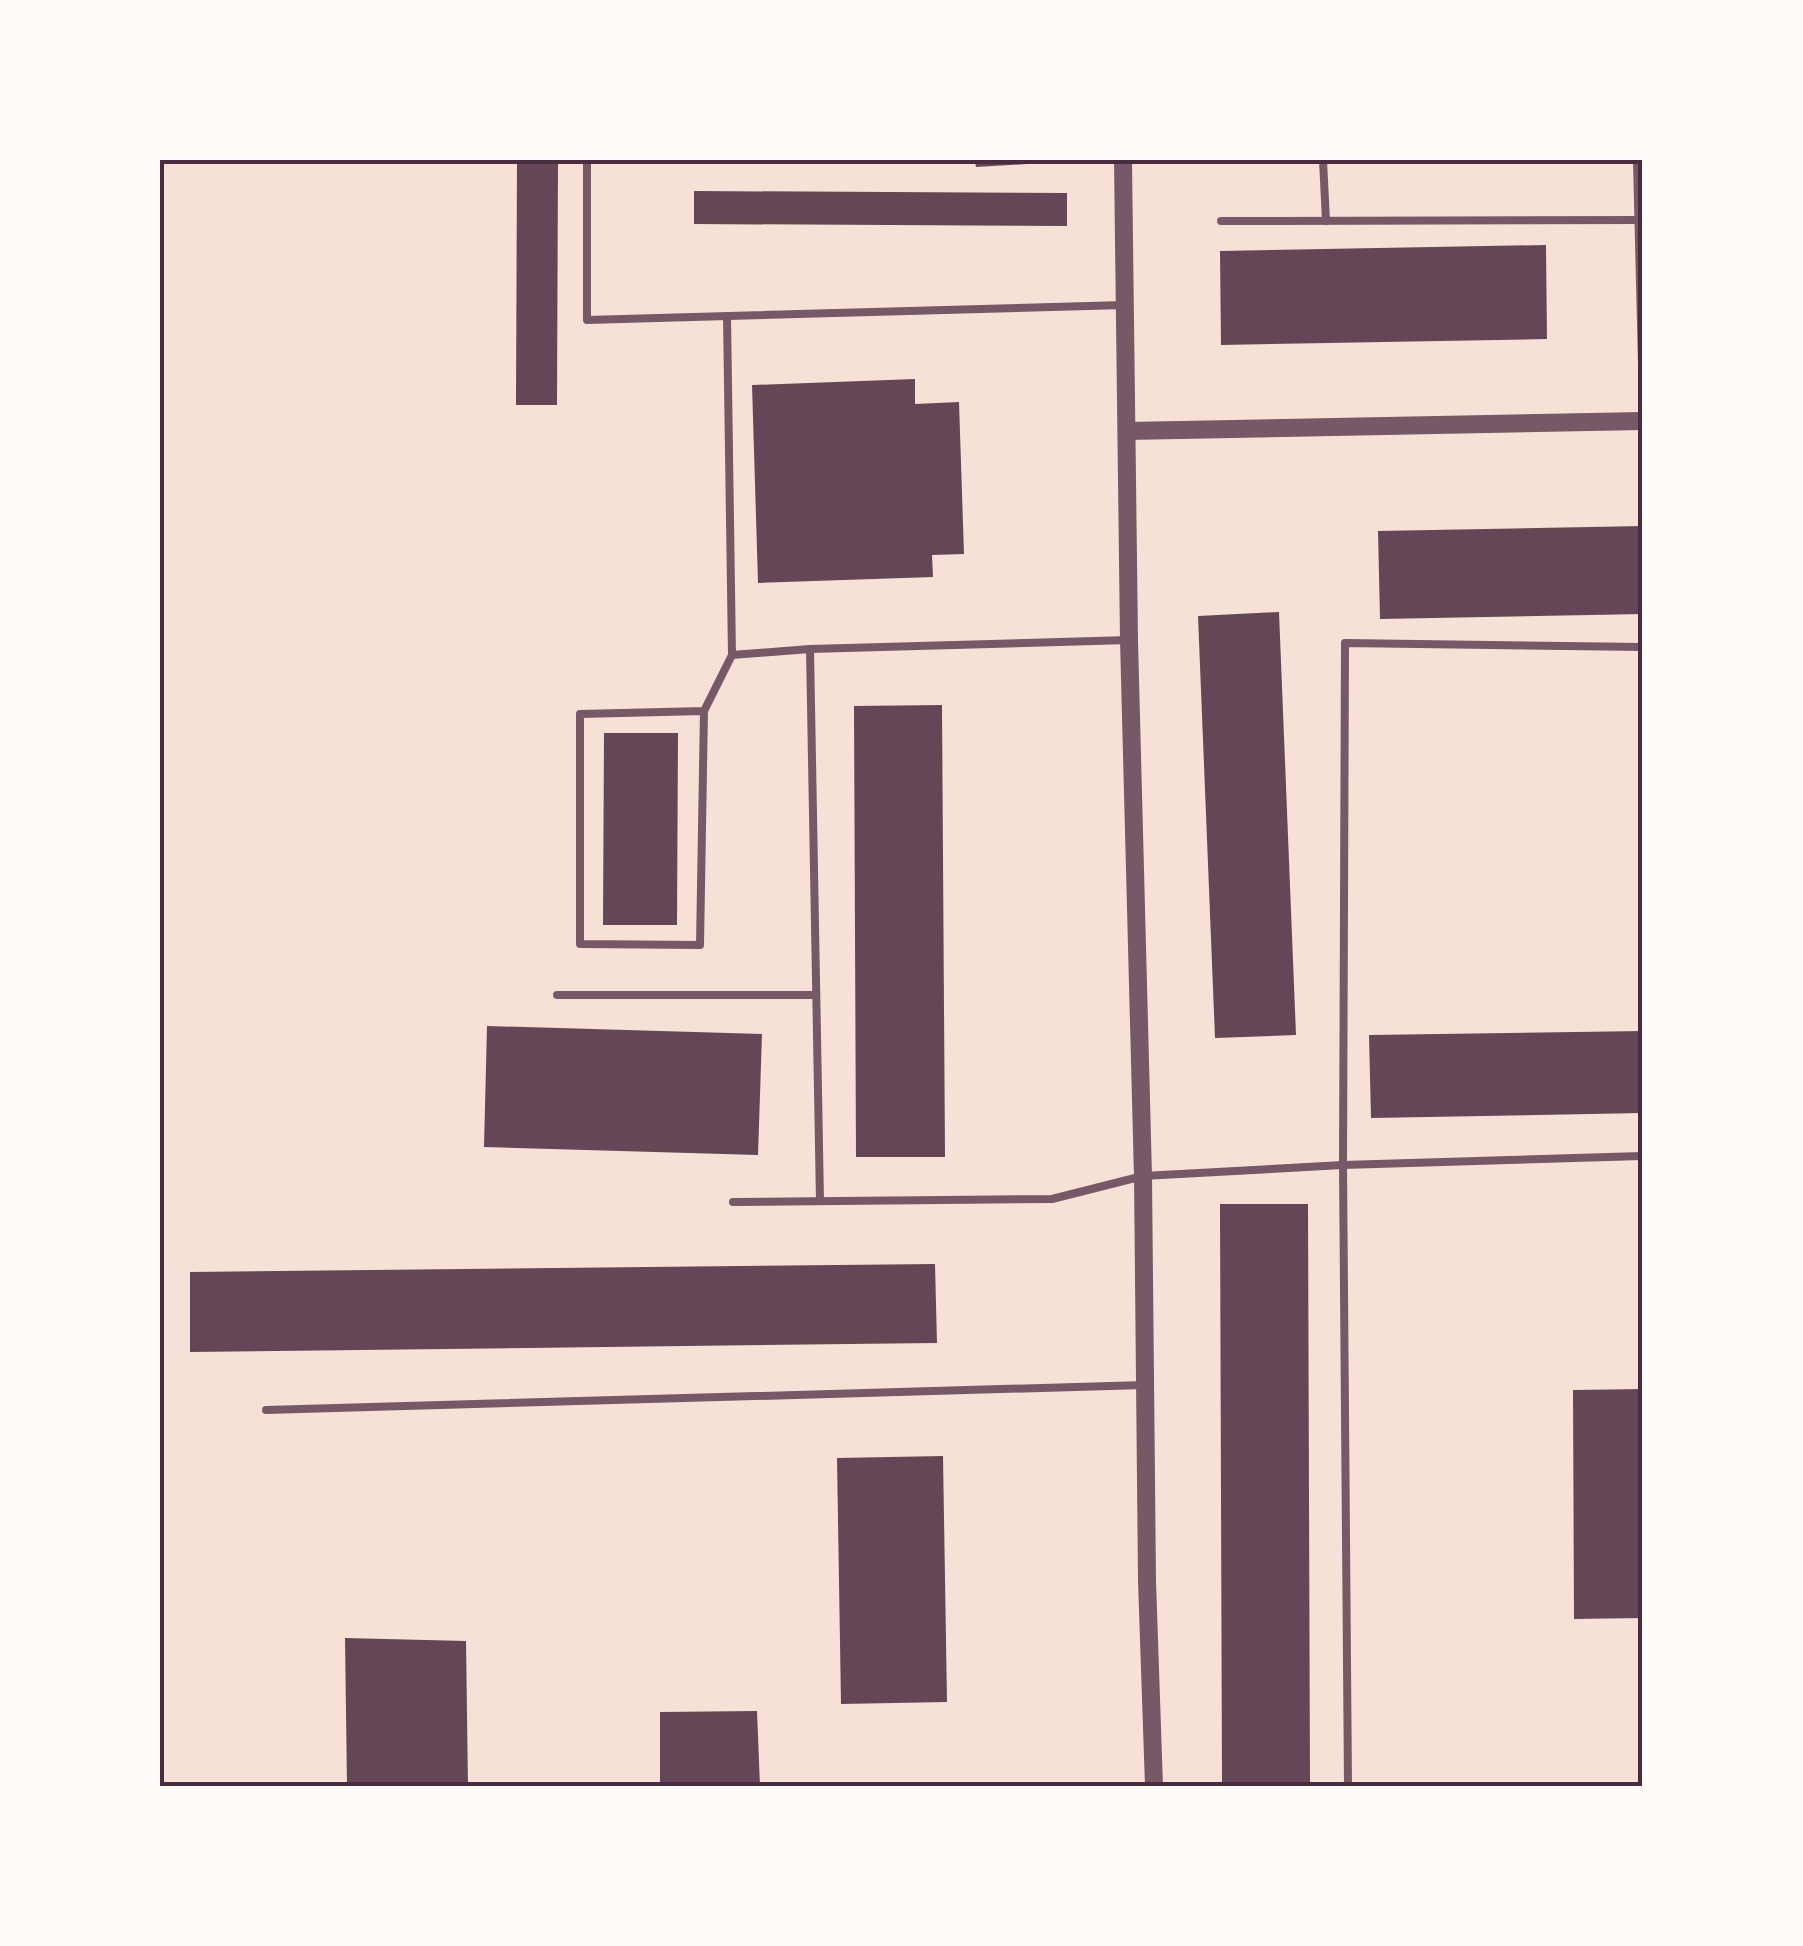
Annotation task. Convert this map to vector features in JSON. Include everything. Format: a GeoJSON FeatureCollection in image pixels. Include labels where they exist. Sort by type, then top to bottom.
{"type":"FeatureCollection","features":[{"type":"Feature","properties":{"kind":"street"},"geometry":{"type":"LineString","coordinates":[[1123,160],[1128,640],[1144,1176],[1147,1581],[1154,1786]]}},
{"type":"Feature","properties":{"kind":"street"},"geometry":{"type":"LineString","coordinates":[[1127,431],[1643,421]]}},
{"type":"Feature","properties":{"kind":"lane"},"geometry":{"type":"LineString","coordinates":[[587,160],[587,320],[1125,305]]}},
{"type":"Feature","properties":{"kind":"lane"},"geometry":{"type":"LineString","coordinates":[[1322,160],[1326,221]]}},
{"type":"Feature","properties":{"kind":"lane"},"geometry":{"type":"LineString","coordinates":[[1638,160],[1643,406]]}},
{"type":"Feature","properties":{"kind":"lane"},"geometry":{"type":"LineString","coordinates":[[1222,221],[1640,220]]}},
{"type":"Feature","properties":{"kind":"lane"},"geometry":{"type":"LineString","coordinates":[[704,711],[580,714],[580,944],[700,945],[704,711],[732,655],[727,316]]}},
{"type":"Feature","properties":{"kind":"lane"},"geometry":{"type":"LineString","coordinates":[[732,655],[810,649],[1128,640]]}},
{"type":"Feature","properties":{"kind":"lane"},"geometry":{"type":"LineString","coordinates":[[1348,1786],[1344,643],[1643,647]]}},
{"type":"Feature","properties":{"kind":"lane"},"geometry":{"type":"LineString","coordinates":[[810,649],[820,1201]]}},
{"type":"Feature","properties":{"kind":"lane"},"geometry":{"type":"LineString","coordinates":[[557,995],[816,995]]}},
{"type":"Feature","properties":{"kind":"lane"},"geometry":{"type":"LineString","coordinates":[[733,1202],[1052,1198],[1144,1176],[1343,1165],[1642,1156]]}},
{"type":"Feature","properties":{"kind":"lane"},"geometry":{"type":"LineString","coordinates":[[266,1410],[1145,1385]]}},
{"type":"Feature","properties":{"kind":"building"},"geometry":{"type":"Polygon","coordinates":[[[517,160],[558,160],[557,405],[516,405],[517,160]]]}},
{"type":"Feature","properties":{"kind":"building"},"geometry":{"type":"Polygon","coordinates":[[[975,160],[1027,160],[1027,164],[976,167],[975,160]]]}},
{"type":"Feature","properties":{"kind":"building"},"geometry":{"type":"Polygon","coordinates":[[[694,191],[1067,193],[1067,226],[694,224],[694,191]]]}},
{"type":"Feature","properties":{"kind":"building"},"geometry":{"type":"Polygon","coordinates":[[[1546,245],[1547,339],[1221,345],[1220,251],[1546,245]]]}},
{"type":"Feature","properties":{"kind":"building"},"geometry":{"type":"Polygon","coordinates":[[[915,379],[915,404],[959,402],[964,554],[932,555],[933,577],[758,583],[752,385],[915,379]]]}},
{"type":"Feature","properties":{"kind":"building"},"geometry":{"type":"Polygon","coordinates":[[[1643,526],[1643,614],[1380,619],[1378,531],[1643,526]]]}},
{"type":"Feature","properties":{"kind":"building"},"geometry":{"type":"Polygon","coordinates":[[[1279,612],[1296,1035],[1215,1038],[1198,616],[1279,612]]]}},
{"type":"Feature","properties":{"kind":"building"},"geometry":{"type":"Polygon","coordinates":[[[942,705],[945,1157],[856,1157],[854,706],[942,705]]]}},
{"type":"Feature","properties":{"kind":"building"},"geometry":{"type":"Polygon","coordinates":[[[604,733],[678,733],[677,925],[603,925],[604,733]]]}},
{"type":"Feature","properties":{"kind":"building"},"geometry":{"type":"Polygon","coordinates":[[[487,1026],[762,1034],[758,1155],[484,1147],[487,1026]]]}},
{"type":"Feature","properties":{"kind":"building"},"geometry":{"type":"Polygon","coordinates":[[[1643,1031],[1643,1113],[1371,1118],[1369,1035],[1643,1031]]]}},
{"type":"Feature","properties":{"kind":"building"},"geometry":{"type":"Polygon","coordinates":[[[1220,1204],[1308,1204],[1310,1786],[1222,1786],[1220,1204]]]}},
{"type":"Feature","properties":{"kind":"building"},"geometry":{"type":"Polygon","coordinates":[[[935,1264],[937,1343],[190,1352],[190,1272],[935,1264]]]}},
{"type":"Feature","properties":{"kind":"building"},"geometry":{"type":"Polygon","coordinates":[[[1643,1389],[1643,1618],[1574,1619],[1573,1390],[1643,1389]]]}},
{"type":"Feature","properties":{"kind":"building"},"geometry":{"type":"Polygon","coordinates":[[[943,1456],[947,1702],[841,1704],[837,1458],[943,1456]]]}},
{"type":"Feature","properties":{"kind":"building"},"geometry":{"type":"Polygon","coordinates":[[[345,1638],[466,1641],[468,1786],[347,1786],[345,1638]]]}},
{"type":"Feature","properties":{"kind":"building"},"geometry":{"type":"Polygon","coordinates":[[[757,1711],[760,1786],[660,1786],[660,1712],[757,1711]]]}}]}
